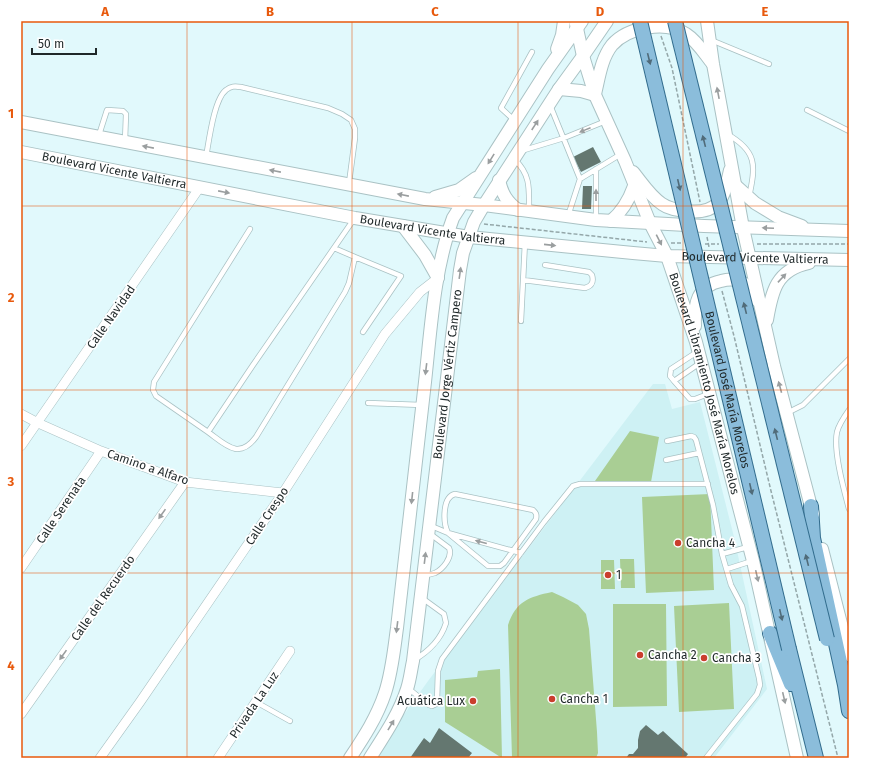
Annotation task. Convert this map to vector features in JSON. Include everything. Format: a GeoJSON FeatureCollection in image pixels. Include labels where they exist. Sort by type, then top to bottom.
{"type":"FeatureCollection","features":[{"type":"Feature","properties":{"kind":"main road"},"geometry":{"type":"LineString","coordinates":[[548,69],[562,35],[564,21]]}},
{"type":"Feature","properties":{"kind":"main road","name":"Boulevard Jorge Vértiz Campero"},"geometry":{"type":"LineString","coordinates":[[373,755],[394,718],[407,688],[413,661],[460,270],[469,237],[474,222],[499,180],[549,103],[607,21]]}},
{"type":"Feature","properties":{"kind":"main road","name":"Boulevard José María Morelos"},"geometry":{"type":"LineString","coordinates":[[640,21],[816,758]]}},
{"type":"Feature","properties":{"kind":"main road"},"geometry":{"type":"LineString","coordinates":[[675,21],[827,639],[849,719]]}},
{"type":"Feature","properties":{"kind":"main road"},"geometry":{"type":"LineString","coordinates":[[707,21],[713,64],[743,228],[751,258],[765,327],[811,506],[842,618],[849,655]]}},
{"type":"Feature","properties":{"kind":"main road","name":"Boulevard Jorge Vértiz Campero"},"geometry":{"type":"LineString","coordinates":[[350,758],[365,736],[377,713],[386,691],[391,668],[397,628],[431,330],[438,278],[447,234],[453,218],[578,23]]}},
{"type":"Feature","properties":{"kind":"main road","name":"Boulevard Libramiento José María Morelos"},"geometry":{"type":"LineString","coordinates":[[578,23],[583,56],[595,95],[650,223],[667,256],[699,352],[753,561],[797,758]]}},
{"type":"Feature","properties":{"kind":"main road"},"geometry":{"type":"LineString","coordinates":[[559,89],[582,91],[595,95],[601,68],[613,45],[624,36],[641,28],[657,26],[671,28],[685,33],[696,43],[713,64]]}},
{"type":"Feature","properties":{"kind":"main road"},"geometry":{"type":"LineString","coordinates":[[21,122],[98,138],[425,199],[484,205],[596,220],[743,228],[849,231]]}},
{"type":"Feature","properties":{"kind":"main road","name":"Boulevard Vicente Valtierra"},"geometry":{"type":"LineString","coordinates":[[21,152],[355,218],[469,237],[667,256],[849,260]]}},
{"type":"Feature","properties":{"kind":"main road"},"geometry":{"type":"LineString","coordinates":[[623,158],[648,192],[661,204],[672,209],[702,212],[714,208],[721,201],[727,188],[732,163]]}},
{"type":"Feature","properties":{"kind":"main road"},"geometry":{"type":"LineString","coordinates":[[425,199],[439,197],[459,190],[482,174]]}},
{"type":"Feature","properties":{"kind":"main road"},"geometry":{"type":"LineString","coordinates":[[499,180],[501,191],[505,198],[511,205],[524,211]]}},
{"type":"Feature","properties":{"kind":"main road"},"geometry":{"type":"LineString","coordinates":[[735,185],[749,198],[778,217],[814,230]]}},
{"type":"Feature","properties":{"kind":"main road"},"geometry":{"type":"LineString","coordinates":[[611,221],[623,210],[628,202],[634,186]]}},
{"type":"Feature","properties":{"kind":"main road"},"geometry":{"type":"LineString","coordinates":[[403,226],[425,255],[438,278]]}},
{"type":"Feature","properties":{"kind":"main road"},"geometry":{"type":"LineString","coordinates":[[765,327],[774,287],[780,278],[791,269],[802,264],[824,259]]}},
{"type":"Feature","properties":{"kind":"main road"},"geometry":{"type":"LineString","coordinates":[[699,352],[695,312],[699,295],[702,290],[719,281],[735,280],[742,282],[748,287],[762,308]]}},
{"type":"Feature","properties":{"kind":"main road"},"geometry":{"type":"LineString","coordinates":[[431,330],[436,317],[441,314],[450,315],[454,326]]}},
{"type":"Feature","properties":{"kind":"main road"},"geometry":{"type":"LineString","coordinates":[[811,506],[813,538],[845,685],[849,711]]}},
{"type":"Feature","properties":{"kind":"main road"},"geometry":{"type":"LineString","coordinates":[[770,633],[810,731]]}},
{"type":"Feature","properties":{"kind":"street","name":"Calle Navidad"},"geometry":{"type":"LineString","coordinates":[[21,446],[200,187]]}},
{"type":"Feature","properties":{"kind":"street","name":"Calle Crespo"},"geometry":{"type":"LineString","coordinates":[[100,758],[283,493],[384,334],[420,292],[438,278]]}},
{"type":"Feature","properties":{"kind":"street","name":"Camino a Alfaro"},"geometry":{"type":"LineString","coordinates":[[21,414],[101,451],[184,482],[283,493]]}},
{"type":"Feature","properties":{"kind":"street","name":"Calle Serenata"},"geometry":{"type":"LineString","coordinates":[[21,568],[101,451]]}},
{"type":"Feature","properties":{"kind":"street","name":"Calle del Recuerdo"},"geometry":{"type":"LineString","coordinates":[[21,714],[184,482]]}},
{"type":"Feature","properties":{"kind":"street","name":"Privada La Luz"},"geometry":{"type":"LineString","coordinates":[[218,758],[290,651]]}},
{"type":"Feature","properties":{"kind":"lane"},"geometry":{"type":"LineString","coordinates":[[710,40],[769,64]]}},
{"type":"Feature","properties":{"kind":"lane"},"geometry":{"type":"LineString","coordinates":[[515,121],[501,108],[532,52]]}},
{"type":"Feature","properties":{"kind":"lane"},"geometry":{"type":"LineString","coordinates":[[206,158],[215,111],[220,97],[225,90],[232,86],[241,87],[328,108],[351,120],[355,129],[355,138],[349,185]]}},
{"type":"Feature","properties":{"kind":"lane"},"geometry":{"type":"LineString","coordinates":[[549,103],[580,179],[568,216]]}},
{"type":"Feature","properties":{"kind":"lane"},"geometry":{"type":"LineString","coordinates":[[98,138],[107,110],[123,111],[126,114],[125,143]]}},
{"type":"Feature","properties":{"kind":"lane"},"geometry":{"type":"LineString","coordinates":[[807,110],[849,131]]}},
{"type":"Feature","properties":{"kind":"lane"},"geometry":{"type":"LineString","coordinates":[[524,211],[528,181],[516,155],[606,121]]}},
{"type":"Feature","properties":{"kind":"lane"},"geometry":{"type":"LineString","coordinates":[[726,133],[740,141],[751,157],[754,168],[749,198]]}},
{"type":"Feature","properties":{"kind":"lane"},"geometry":{"type":"LineString","coordinates":[[580,179],[596,169],[623,158]]}},
{"type":"Feature","properties":{"kind":"lane"},"geometry":{"type":"LineString","coordinates":[[596,169],[596,220]]}},
{"type":"Feature","properties":{"kind":"lane"},"geometry":{"type":"LineString","coordinates":[[208,432],[355,218]]}},
{"type":"Feature","properties":{"kind":"lane"},"geometry":{"type":"LineString","coordinates":[[250,229],[154,382],[153,390],[156,396],[231,448],[238,450],[244,449],[250,445],[331,316],[349,283],[355,257]]}},
{"type":"Feature","properties":{"kind":"lane"},"geometry":{"type":"LineString","coordinates":[[521,321],[525,242]]}},
{"type":"Feature","properties":{"kind":"lane"},"geometry":{"type":"LineString","coordinates":[[334,248],[401,276],[363,332]]}},
{"type":"Feature","properties":{"kind":"lane"},"geometry":{"type":"LineString","coordinates":[[523,280],[585,288],[592,284],[592,275],[589,272],[545,265]]}},
{"type":"Feature","properties":{"kind":"lane"},"geometry":{"type":"LineString","coordinates":[[699,352],[671,369],[670,376],[690,399],[695,399],[709,394]]}},
{"type":"Feature","properties":{"kind":"lane"},"geometry":{"type":"LineString","coordinates":[[674,381],[699,352]]}},
{"type":"Feature","properties":{"kind":"lane"},"geometry":{"type":"LineString","coordinates":[[787,413],[803,405],[849,359]]}},
{"type":"Feature","properties":{"kind":"lane"},"geometry":{"type":"LineString","coordinates":[[368,403],[422,405]]}},
{"type":"Feature","properties":{"kind":"lane"},"geometry":{"type":"LineString","coordinates":[[849,410],[841,422],[837,433],[836,445],[849,509]]}},
{"type":"Feature","properties":{"kind":"lane"},"geometry":{"type":"LineString","coordinates":[[667,441],[684,437],[694,437],[708,484],[722,554],[731,585],[742,606],[760,685],[757,694],[706,758]]}},
{"type":"Feature","properties":{"kind":"lane"},"geometry":{"type":"LineString","coordinates":[[666,460],[699,453]]}},
{"type":"Feature","properties":{"kind":"lane"},"geometry":{"type":"LineString","coordinates":[[407,688],[429,705],[432,706],[436,704],[438,671],[442,659],[544,522],[573,486],[580,484],[708,484]]}},
{"type":"Feature","properties":{"kind":"lane"},"geometry":{"type":"LineString","coordinates":[[845,493],[849,487]]}},
{"type":"Feature","properties":{"kind":"lane"},"geometry":{"type":"LineString","coordinates":[[451,495],[464,495],[533,510],[537,515],[536,518],[504,564],[500,566],[488,566],[448,533],[444,520],[448,498],[451,495]]}},
{"type":"Feature","properties":{"kind":"lane"},"geometry":{"type":"LineString","coordinates":[[536,518],[544,522]]}},
{"type":"Feature","properties":{"kind":"lane"},"geometry":{"type":"LineString","coordinates":[[429,529],[521,553]]}},
{"type":"Feature","properties":{"kind":"lane"},"geometry":{"type":"LineString","coordinates":[[423,576],[436,572],[450,556],[449,548],[429,529]]}},
{"type":"Feature","properties":{"kind":"lane"},"geometry":{"type":"LineString","coordinates":[[722,554],[749,547]]}},
{"type":"Feature","properties":{"kind":"lane"},"geometry":{"type":"LineString","coordinates":[[727,569],[753,561]]}},
{"type":"Feature","properties":{"kind":"lane"},"geometry":{"type":"LineString","coordinates":[[413,661],[422,655],[440,638],[446,623],[444,614],[420,597]]}},
{"type":"Feature","properties":{"kind":"lane"},"geometry":{"type":"LineString","coordinates":[[256,702],[290,721]]}},
{"type":"Feature","properties":{"kind":"path"},"geometry":{"type":"LineString","coordinates":[[657,26],[672,68],[702,212]]}},
{"type":"Feature","properties":{"kind":"path"},"geometry":{"type":"LineString","coordinates":[[704,226],[712,256]]}},
{"type":"Feature","properties":{"kind":"path"},"geometry":{"type":"LineString","coordinates":[[719,281],[734,336],[838,758]]}},
{"type":"Feature","properties":{"kind":"shaded area"},"geometry":{"type":"Polygon","coordinates":[[[653,384],[665,384],[672,409],[700,402],[734,537],[767,689],[714,758],[373,758],[428,681],[653,384]]]}},
{"type":"Feature","properties":{"kind":"green space"},"geometry":{"type":"Polygon","coordinates":[[[630,431],[659,437],[651,482],[595,481],[630,431]]]}},
{"type":"Feature","properties":{"kind":"green space","name":"Cancha 4"},"geometry":{"type":"Polygon","coordinates":[[[710,494],[714,590],[646,593],[642,497],[710,494]]]}},
{"type":"Feature","properties":{"kind":"green space"},"geometry":{"type":"Polygon","coordinates":[[[620,559],[634,559],[635,588],[621,588],[620,559]]]}},
{"type":"Feature","properties":{"kind":"green space","name":"1"},"geometry":{"type":"Polygon","coordinates":[[[601,560],[614,560],[615,589],[601,589],[601,560]]]}},
{"type":"Feature","properties":{"kind":"green space","name":"Cancha 1"},"geometry":{"type":"Polygon","coordinates":[[[552,592],[578,605],[586,614],[589,629],[597,732],[598,753],[596,758],[512,758],[508,625],[515,610],[524,601],[552,592]]]}},
{"type":"Feature","properties":{"kind":"green space","name":"Cancha 3"},"geometry":{"type":"Polygon","coordinates":[[[729,603],[734,709],[679,712],[674,606],[729,603]]]}},
{"type":"Feature","properties":{"kind":"green space","name":"Cancha 2"},"geometry":{"type":"Polygon","coordinates":[[[613,604],[666,604],[667,706],[613,707],[613,604]]]}},
{"type":"Feature","properties":{"kind":"green space","name":"Acuática Lux"},"geometry":{"type":"Polygon","coordinates":[[[500,669],[502,758],[445,722],[445,680],[477,677],[478,671],[500,669]]]}},
{"type":"Feature","properties":{"kind":"building"},"geometry":{"type":"Polygon","coordinates":[[[593,147],[601,162],[581,172],[573,157],[593,147]]]}},
{"type":"Feature","properties":{"kind":"building"},"geometry":{"type":"Polygon","coordinates":[[[583,186],[592,186],[591,209],[582,209],[583,186]]]}},
{"type":"Feature","properties":{"kind":"building"},"geometry":{"type":"Polygon","coordinates":[[[646,725],[658,735],[663,731],[688,754],[685,758],[626,758],[629,754],[633,754],[638,748],[640,731],[646,725]]]}},
{"type":"Feature","properties":{"kind":"building"},"geometry":{"type":"Polygon","coordinates":[[[439,728],[472,753],[468,758],[410,758],[424,738],[430,743],[439,728]]]}},
{"type":"Feature","properties":{"kind":"place","name":"Cancha 4"},"geometry":{"type":"Point","coordinates":[678,543]}},
{"type":"Feature","properties":{"kind":"place","name":"1"},"geometry":{"type":"Point","coordinates":[608,575]}},
{"type":"Feature","properties":{"kind":"place","name":"Cancha 2"},"geometry":{"type":"Point","coordinates":[640,655]}},
{"type":"Feature","properties":{"kind":"place","name":"Cancha 3"},"geometry":{"type":"Point","coordinates":[704,658]}},
{"type":"Feature","properties":{"kind":"place","name":"Cancha 1"},"geometry":{"type":"Point","coordinates":[552,699]}},
{"type":"Feature","properties":{"kind":"place","name":"Acuática Lux"},"geometry":{"type":"Point","coordinates":[473,701]}}]}
